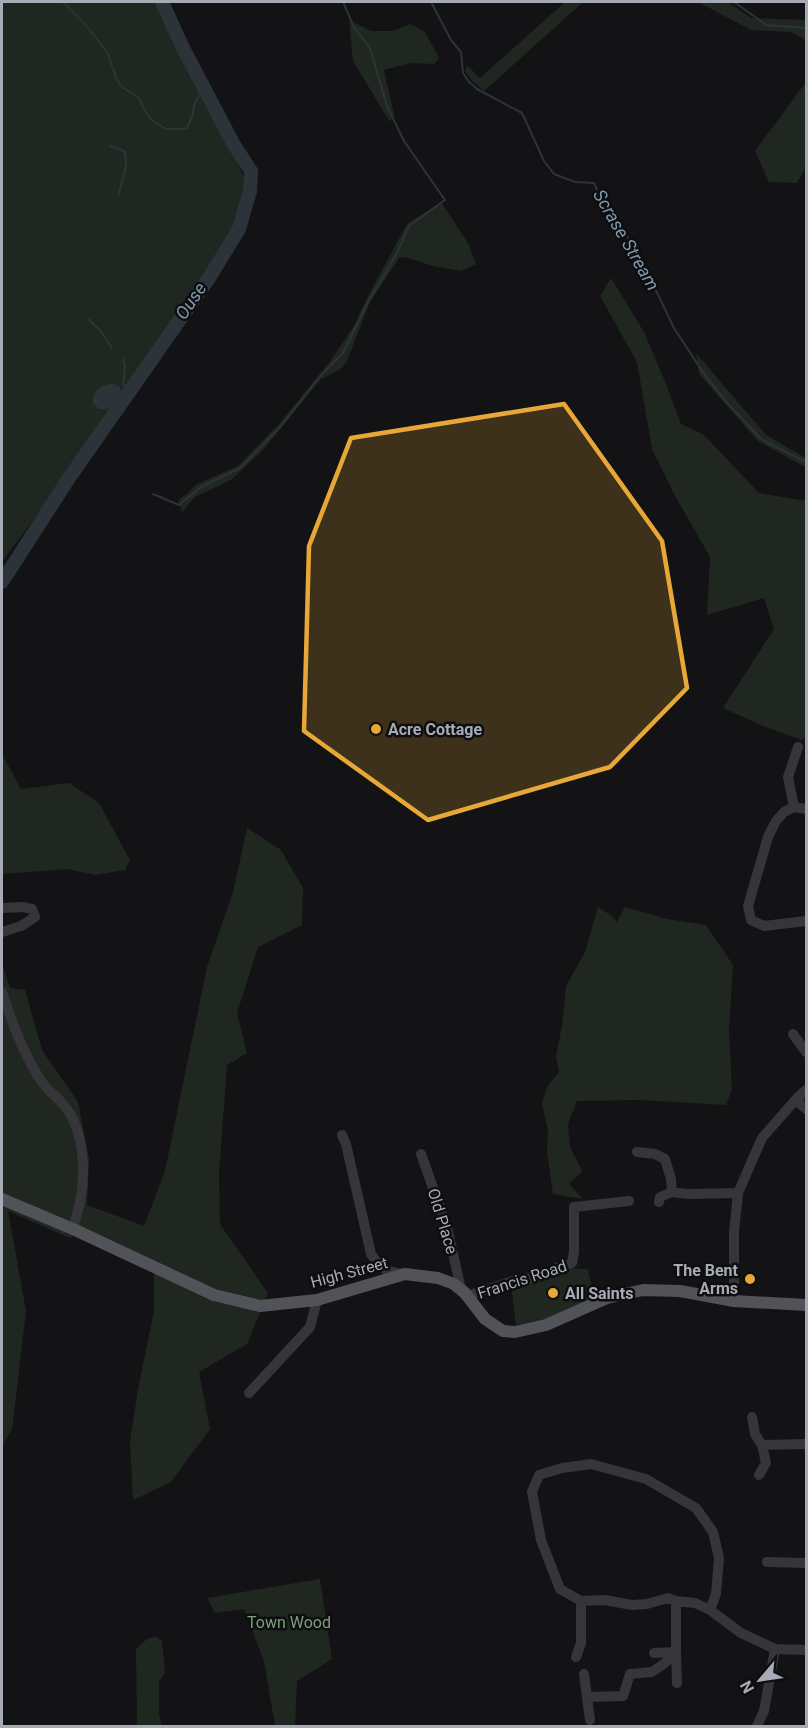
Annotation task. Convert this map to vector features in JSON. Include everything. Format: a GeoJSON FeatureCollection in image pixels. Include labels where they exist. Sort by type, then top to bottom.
{"type":"FeatureCollection","features":[{"type":"Feature","properties":{"kind":"main road","name":"High Street"},"geometry":{"type":"LineString","coordinates":[[2,1199],[214,1295],[261,1306],[317,1299],[405,1274],[438,1278],[454,1284],[485,1319],[504,1331],[514,1332],[546,1325],[606,1298],[643,1290],[807,1305]]}},
{"type":"Feature","properties":{"kind":"street"},"geometry":{"type":"LineString","coordinates":[[794,807],[788,777],[798,747]]}},
{"type":"Feature","properties":{"kind":"street"},"geometry":{"type":"LineString","coordinates":[[807,809],[794,807],[784,812],[776,821],[768,837],[748,906],[751,920],[764,926],[807,921]]}},
{"type":"Feature","properties":{"kind":"street"},"geometry":{"type":"LineString","coordinates":[[2,908],[32,909],[35,917],[21,926],[2,932]]}},
{"type":"Feature","properties":{"kind":"street"},"geometry":{"type":"LineString","coordinates":[[2,992],[12,1023],[29,1061],[42,1083],[66,1108],[78,1130],[83,1165],[81,1200],[72,1229]]}},
{"type":"Feature","properties":{"kind":"street"},"geometry":{"type":"LineString","coordinates":[[792,1034],[807,1052]]}},
{"type":"Feature","properties":{"kind":"street"},"geometry":{"type":"LineString","coordinates":[[734,1300],[734,1232],[738,1193],[762,1137],[799,1104],[807,1090]]}},
{"type":"Feature","properties":{"kind":"street"},"geometry":{"type":"LineString","coordinates":[[342,1135],[371,1254],[379,1266],[392,1272],[405,1274]]}},
{"type":"Feature","properties":{"kind":"street"},"geometry":{"type":"LineString","coordinates":[[637,1152],[655,1154],[665,1159],[672,1192]]}},
{"type":"Feature","properties":{"kind":"street","name":"Old Place"},"geometry":{"type":"LineString","coordinates":[[421,1154],[447,1227],[465,1294]]}},
{"type":"Feature","properties":{"kind":"street"},"geometry":{"type":"LineString","coordinates":[[659,1202],[660,1197],[672,1192],[738,1193]]}},
{"type":"Feature","properties":{"kind":"street","name":"Francis Road"},"geometry":{"type":"LineString","coordinates":[[465,1294],[473,1294],[513,1281],[543,1276],[556,1268],[572,1263],[574,1207],[629,1201]]}},
{"type":"Feature","properties":{"kind":"street"},"geometry":{"type":"LineString","coordinates":[[249,1393],[310,1327],[317,1299]]}},
{"type":"Feature","properties":{"kind":"street"},"geometry":{"type":"LineString","coordinates":[[752,1417],[755,1434],[762,1445],[766,1463],[759,1475]]}},
{"type":"Feature","properties":{"kind":"street"},"geometry":{"type":"LineString","coordinates":[[762,1445],[807,1444]]}},
{"type":"Feature","properties":{"kind":"street"},"geometry":{"type":"LineString","coordinates":[[710,1610],[716,1594],[719,1558],[712,1532],[696,1508],[646,1479],[591,1464],[562,1468],[539,1475],[532,1492],[541,1540],[560,1590],[581,1600],[605,1600],[632,1605],[647,1604],[668,1598],[695,1603],[710,1610],[741,1633],[775,1649],[807,1650]]}},
{"type":"Feature","properties":{"kind":"street"},"geometry":{"type":"LineString","coordinates":[[767,1562],[807,1563]]}},
{"type":"Feature","properties":{"kind":"street"},"geometry":{"type":"LineString","coordinates":[[576,1657],[581,1643],[581,1600]]}},
{"type":"Feature","properties":{"kind":"street"},"geometry":{"type":"LineString","coordinates":[[676,1601],[677,1683]]}},
{"type":"Feature","properties":{"kind":"street"},"geometry":{"type":"LineString","coordinates":[[757,1726],[764,1712],[775,1649]]}},
{"type":"Feature","properties":{"kind":"street"},"geometry":{"type":"LineString","coordinates":[[654,1653],[676,1652]]}},
{"type":"Feature","properties":{"kind":"street"},"geometry":{"type":"LineString","coordinates":[[587,1697],[622,1696],[630,1674],[652,1672],[676,1652]]}},
{"type":"Feature","properties":{"kind":"street"},"geometry":{"type":"LineString","coordinates":[[584,1674],[590,1720]]}},
{"type":"Feature","properties":{"kind":"highlighted area"},"geometry":{"type":"Polygon","coordinates":[[[564,404],[662,541],[687,688],[610,767],[428,820],[304,731],[309,546],[351,438],[564,404]]]}},
{"type":"Feature","properties":{"kind":"green space"},"geometry":{"type":"Polygon","coordinates":[[[2,2],[156,2],[241,170],[245,182],[245,198],[236,230],[172,330],[2,562],[2,2]]]}},
{"type":"Feature","properties":{"kind":"green space"},"geometry":{"type":"Polygon","coordinates":[[[565,2],[583,2],[484,91],[472,81],[465,71],[467,65],[480,78],[565,2]]]}},
{"type":"Feature","properties":{"kind":"green space"},"geometry":{"type":"Polygon","coordinates":[[[698,2],[728,2],[751,18],[806,20],[806,40],[791,32],[751,30],[698,2]]]}},
{"type":"Feature","properties":{"kind":"green space"},"geometry":{"type":"Polygon","coordinates":[[[349,20],[371,31],[393,31],[410,24],[425,32],[439,58],[434,64],[411,63],[384,70],[394,115],[390,122],[353,61],[349,20]]]}},
{"type":"Feature","properties":{"kind":"green space"},"geometry":{"type":"Polygon","coordinates":[[[806,82],[806,167],[797,183],[769,182],[755,151],[806,82]]]}},
{"type":"Feature","properties":{"kind":"green space"},"geometry":{"type":"Polygon","coordinates":[[[441,202],[468,243],[476,264],[461,271],[433,266],[405,257],[399,258],[370,302],[347,361],[341,369],[321,379],[263,450],[231,480],[195,497],[182,512],[178,500],[195,485],[238,466],[278,425],[329,363],[354,326],[407,224],[441,202]]]}},
{"type":"Feature","properties":{"kind":"green space"},"geometry":{"type":"Polygon","coordinates":[[[611,278],[644,332],[681,424],[704,435],[759,493],[806,501],[806,736],[802,740],[723,708],[774,629],[764,598],[707,615],[710,557],[673,492],[652,449],[637,362],[600,296],[611,278]]]}},
{"type":"Feature","properties":{"kind":"green space"},"geometry":{"type":"Polygon","coordinates":[[[696,353],[766,435],[806,458],[806,473],[805,467],[758,441],[699,374],[696,353]]]}},
{"type":"Feature","properties":{"kind":"green space"},"geometry":{"type":"Polygon","coordinates":[[[2,754],[21,789],[69,783],[99,803],[130,860],[125,870],[95,875],[68,869],[2,874],[2,754]]]}},
{"type":"Feature","properties":{"kind":"green space"},"geometry":{"type":"Polygon","coordinates":[[[247,828],[281,850],[303,888],[302,925],[258,947],[237,1013],[247,1053],[227,1065],[219,1174],[220,1224],[268,1293],[247,1344],[199,1372],[210,1429],[171,1482],[133,1500],[130,1442],[154,1311],[154,1261],[82,1227],[70,1238],[8,1211],[26,1311],[12,1430],[2,1446],[2,963],[10,988],[25,990],[42,1050],[78,1102],[89,1159],[87,1205],[144,1226],[165,1171],[207,967],[233,892],[247,828]]]}},
{"type":"Feature","properties":{"kind":"green space"},"geometry":{"type":"Polygon","coordinates":[[[598,907],[617,922],[625,907],[667,919],[706,925],[733,965],[729,1030],[732,1090],[726,1105],[639,1100],[577,1101],[568,1124],[570,1147],[582,1171],[569,1184],[583,1199],[553,1194],[547,1152],[548,1131],[542,1104],[547,1087],[559,1072],[556,1056],[566,986],[585,952],[598,907]]]}},
{"type":"Feature","properties":{"kind":"green space"},"geometry":{"type":"Polygon","coordinates":[[[565,1268],[588,1269],[594,1299],[543,1320],[516,1325],[511,1283],[565,1268]]]}},
{"type":"Feature","properties":{"kind":"green space","name":"Town Wood"},"geometry":{"type":"Polygon","coordinates":[[[320,1579],[332,1659],[297,1681],[295,1726],[275,1726],[264,1661],[244,1609],[215,1613],[207,1598],[320,1579]]]}},
{"type":"Feature","properties":{"kind":"green space"},"geometry":{"type":"Polygon","coordinates":[[[157,1637],[162,1641],[165,1672],[159,1682],[159,1715],[162,1726],[137,1726],[136,1649],[148,1638],[157,1637]]]}},
{"type":"Feature","properties":{"kind":"shaded area"},"geometry":{"type":"Polygon","coordinates":[[[113,383],[120,387],[118,403],[106,409],[99,409],[93,403],[96,391],[113,383]]]}},
{"type":"Feature","properties":{"kind":"waterway"},"geometry":{"type":"LineString","coordinates":[[63,2],[84,23],[107,52],[117,80],[122,87],[139,98],[146,113],[153,121],[166,129],[187,128],[194,105],[203,88]]}},
{"type":"Feature","properties":{"kind":"waterway","name":"Ouse"},"geometry":{"type":"LineString","coordinates":[[2,582],[69,478],[209,278],[239,229],[250,191],[251,171],[234,145],[183,48],[162,2]]}},
{"type":"Feature","properties":{"kind":"waterway"},"geometry":{"type":"LineString","coordinates":[[153,494],[179,505],[201,487],[240,468],[282,425],[320,376],[343,353],[368,302],[396,255],[409,226],[445,200],[404,141],[387,106],[370,48],[355,29],[343,2]]}},
{"type":"Feature","properties":{"kind":"waterway","name":"Scrase Stream"},"geometry":{"type":"LineString","coordinates":[[431,2],[451,40],[461,52],[463,73],[469,82],[477,89],[522,113],[544,161],[554,174],[575,182],[594,183],[605,208],[635,247],[674,328],[704,374],[729,405],[761,439],[806,462]]}},
{"type":"Feature","properties":{"kind":"waterway"},"geometry":{"type":"LineString","coordinates":[[734,2],[766,25],[806,28]]}},
{"type":"Feature","properties":{"kind":"waterway"},"geometry":{"type":"LineString","coordinates":[[110,146],[124,151],[126,156],[126,167],[119,194]]}},
{"type":"Feature","properties":{"kind":"waterway"},"geometry":{"type":"LineString","coordinates":[[88,319],[100,330],[112,348]]}},
{"type":"Feature","properties":{"kind":"waterway"},"geometry":{"type":"LineString","coordinates":[[123,359],[125,366],[123,383],[128,394]]}},
{"type":"Feature","properties":{"kind":"place","name":"Acre Cottage"},"geometry":{"type":"Point","coordinates":[376,729]}},
{"type":"Feature","properties":{"kind":"place","name":"The Bent Arms"},"geometry":{"type":"Point","coordinates":[750,1279]}},
{"type":"Feature","properties":{"kind":"place","name":"All Saints"},"geometry":{"type":"Point","coordinates":[553,1293]}}]}
